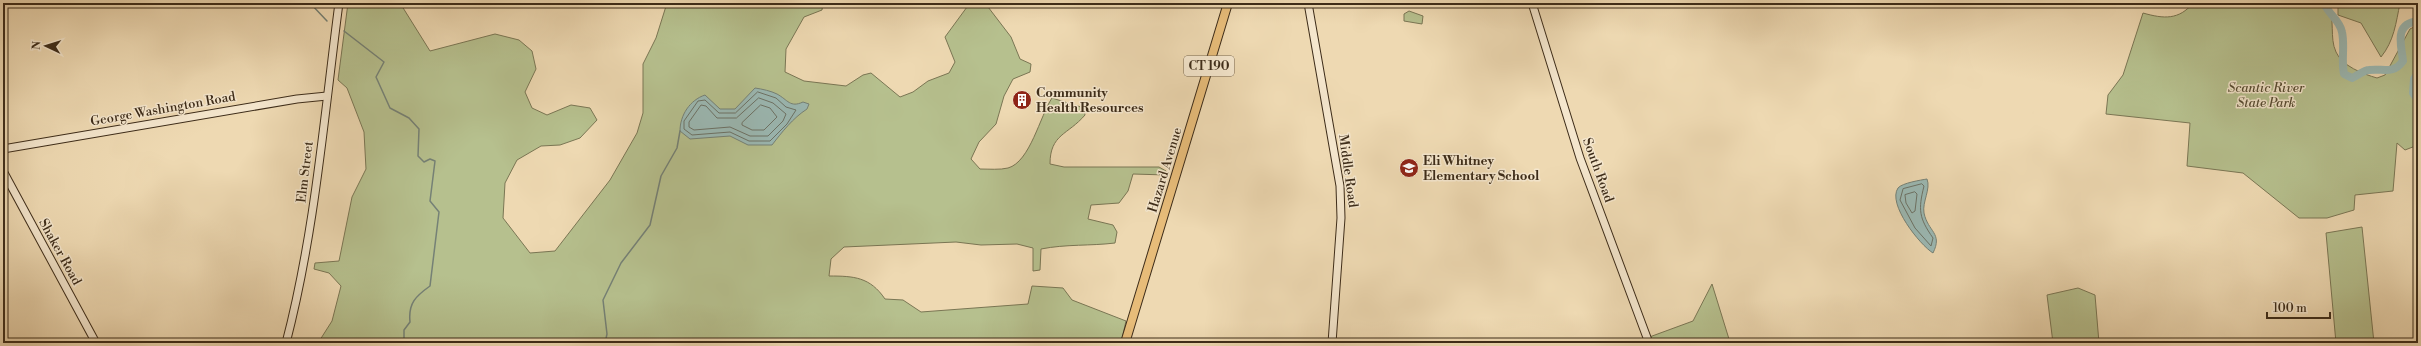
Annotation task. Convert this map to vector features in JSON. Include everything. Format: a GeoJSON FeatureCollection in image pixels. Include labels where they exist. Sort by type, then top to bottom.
{"type":"FeatureCollection","features":[{"type":"Feature","properties":{"kind":"main road","name":"Hazard Avenue"},"geometry":{"type":"LineString","coordinates":[[1125,343],[1228,3]]}},
{"type":"Feature","properties":{"kind":"street","name":"Elm Street"},"geometry":{"type":"LineString","coordinates":[[286,343],[302,282],[310,235],[339,3]]}},
{"type":"Feature","properties":{"kind":"street","name":"Middle Road"},"geometry":{"type":"LineString","coordinates":[[1308,3],[1340,186],[1341,218],[1332,343]]}},
{"type":"Feature","properties":{"kind":"street","name":"South Road"},"geometry":{"type":"LineString","coordinates":[[1532,3],[1580,158],[1649,343]]}},
{"type":"Feature","properties":{"kind":"street","name":"George Washington Road"},"geometry":{"type":"LineString","coordinates":[[3,149],[297,99],[327,96]]}},
{"type":"Feature","properties":{"kind":"street","name":"Shaker Road"},"geometry":{"type":"LineString","coordinates":[[3,171],[96,343]]}},
{"type":"Feature","properties":{"kind":"green space"},"geometry":{"type":"Polygon","coordinates":[[[348,3],[400,3],[430,51],[495,34],[519,40],[532,51],[536,69],[525,92],[532,108],[547,115],[571,105],[590,108],[597,120],[580,138],[560,145],[541,146],[517,160],[505,183],[503,218],[530,253],[555,251],[610,180],[637,133],[643,113],[643,64],[656,38],[667,3],[823,3],[822,10],[804,17],[786,49],[785,72],[804,81],[846,86],[863,75],[871,73],[900,97],[913,92],[928,81],[949,73],[955,62],[945,37],[967,7],[985,3],[1011,37],[1020,59],[1031,64],[1030,72],[1013,79],[1004,96],[996,124],[979,142],[971,159],[980,169],[1005,169],[1016,164],[1034,138],[1052,98],[1084,108],[1085,115],[1079,122],[1061,136],[1053,146],[1050,164],[1064,167],[1159,167],[1166,171],[1166,175],[1133,174],[1128,191],[1119,203],[1091,205],[1088,219],[1113,225],[1117,232],[1115,243],[1060,246],[1041,249],[1040,270],[1033,271],[1033,248],[1017,244],[981,245],[956,242],[844,247],[831,259],[829,276],[846,276],[861,279],[873,286],[885,299],[903,300],[921,312],[1028,304],[1032,286],[1063,288],[1072,300],[1126,321],[1121,343],[318,343],[332,321],[341,286],[329,273],[314,269],[315,263],[339,261],[352,197],[366,169],[364,132],[347,88],[338,80],[348,3]]]}},
{"type":"Feature","properties":{"kind":"green space","name":"Scantic River State Park"},"geometry":{"type":"Polygon","coordinates":[[[2193,3],[2327,3],[2330,9],[2334,46],[2339,57],[2354,69],[2377,78],[2385,75],[2410,29],[2418,25],[2418,66],[2413,84],[2415,93],[2418,97],[2418,145],[2405,150],[2397,143],[2393,191],[2355,195],[2354,210],[2327,218],[2299,218],[2243,173],[2187,166],[2190,123],[2106,114],[2108,95],[2123,75],[2143,13],[2171,17],[2182,13],[2193,3]]]}},
{"type":"Feature","properties":{"kind":"green space"},"geometry":{"type":"Polygon","coordinates":[[[2338,3],[2400,3],[2392,38],[2381,57],[2361,23],[2338,15],[2338,3]]]}},
{"type":"Feature","properties":{"kind":"green space"},"geometry":{"type":"Polygon","coordinates":[[[1409,11],[1423,16],[1422,24],[1404,21],[1404,14],[1409,11]]]}},
{"type":"Feature","properties":{"kind":"green space"},"geometry":{"type":"Polygon","coordinates":[[[2362,227],[2374,343],[2336,343],[2326,233],[2362,227]]]}},
{"type":"Feature","properties":{"kind":"green space"},"geometry":{"type":"Polygon","coordinates":[[[1712,284],[1729,339],[1718,343],[1646,343],[1644,339],[1693,321],[1712,284]]]}},
{"type":"Feature","properties":{"kind":"green space"},"geometry":{"type":"Polygon","coordinates":[[[2078,288],[2095,295],[2099,343],[2053,343],[2047,295],[2078,288]]]}},
{"type":"Feature","properties":{"kind":"water"},"geometry":{"type":"Polygon","coordinates":[[[755,88],[775,93],[792,104],[799,104],[803,102],[809,104],[807,109],[792,121],[772,145],[748,145],[730,136],[690,139],[680,131],[680,125],[684,114],[690,104],[700,97],[705,95],[720,109],[735,109],[755,88]]]}},
{"type":"Feature","properties":{"kind":"water"},"geometry":{"type":"Polygon","coordinates":[[[1927,179],[1928,187],[1924,204],[1924,213],[1928,224],[1936,237],[1936,246],[1933,253],[1920,242],[1906,224],[1897,204],[1896,195],[1900,186],[1927,179]]]}},
{"type":"Feature","properties":{"kind":"waterway"},"geometry":{"type":"LineString","coordinates":[[310,3],[327,21]]}},
{"type":"Feature","properties":{"kind":"waterway"},"geometry":{"type":"LineString","coordinates":[[2324,3],[2341,28],[2343,37],[2344,74],[2352,78],[2367,70],[2388,70],[2399,65],[2403,61],[2401,41],[2402,30],[2410,23],[2418,21]]}},
{"type":"Feature","properties":{"kind":"waterway"},"geometry":{"type":"LineString","coordinates":[[344,31],[384,62],[376,77],[390,108],[409,118],[419,129],[418,156],[424,162],[430,159],[435,161],[430,201],[439,212],[430,286],[417,297],[412,305],[410,310],[410,322],[404,330],[404,343]]}},
{"type":"Feature","properties":{"kind":"waterway"},"geometry":{"type":"LineString","coordinates":[[2418,73],[2414,79],[2413,93],[2418,100]]}},
{"type":"Feature","properties":{"kind":"waterway"},"geometry":{"type":"LineString","coordinates":[[605,343],[607,334],[603,300],[621,263],[650,225],[661,176],[677,148],[680,131]]}},
{"type":"Feature","properties":{"kind":"place","name":"Community Health Resources"},"geometry":{"type":"Point","coordinates":[1022,100]}},
{"type":"Feature","properties":{"kind":"place","name":"Eli Whitney Elementary School"},"geometry":{"type":"Point","coordinates":[1409,168]}}]}
